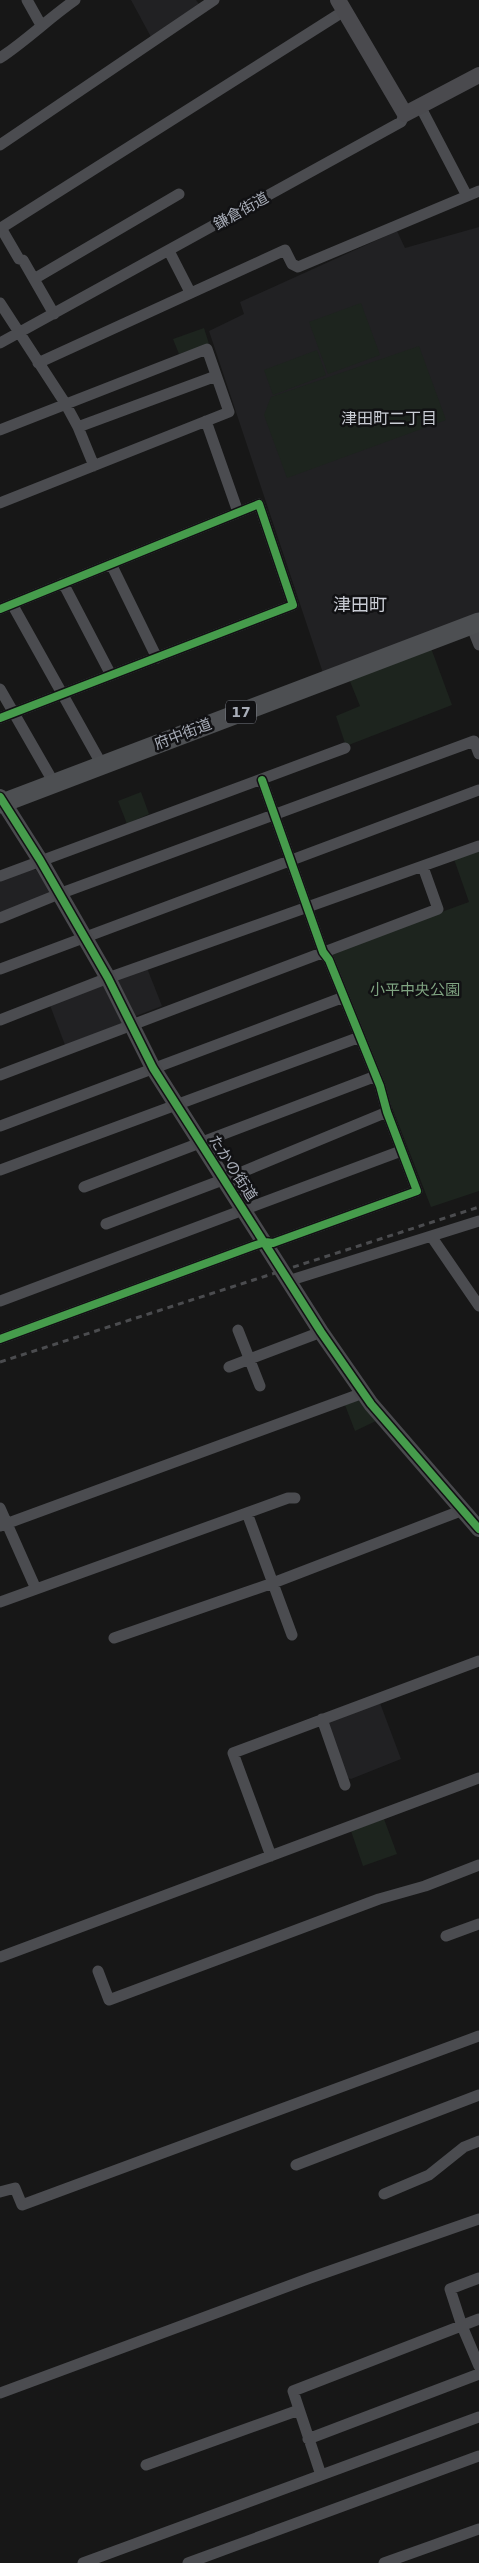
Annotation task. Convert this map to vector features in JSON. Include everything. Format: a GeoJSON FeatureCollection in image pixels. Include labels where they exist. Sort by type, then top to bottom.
{"type":"FeatureCollection","features":[{"type":"Feature","properties":{"kind":"main road","name":"府中街道"},"geometry":{"type":"LineString","coordinates":[[1,801],[54,783],[475,624]]}},
{"type":"Feature","properties":{"kind":"street"},"geometry":{"type":"LineString","coordinates":[[27,0],[40,25]]}},
{"type":"Feature","properties":{"kind":"street"},"geometry":{"type":"LineString","coordinates":[[0,58],[30,38],[40,25],[75,0]]}},
{"type":"Feature","properties":{"kind":"street"},"geometry":{"type":"LineString","coordinates":[[0,145],[214,0]]}},
{"type":"Feature","properties":{"kind":"street"},"geometry":{"type":"LineString","coordinates":[[54,314],[34,279],[0,228],[341,5],[405,114]]}},
{"type":"Feature","properties":{"kind":"street","name":"鎌倉街道"},"geometry":{"type":"LineString","coordinates":[[0,343],[169,252],[401,122],[405,114],[479,75]]}},
{"type":"Feature","properties":{"kind":"street"},"geometry":{"type":"LineString","coordinates":[[420,106],[467,196]]}},
{"type":"Feature","properties":{"kind":"street"},"geometry":{"type":"LineString","coordinates":[[38,362],[285,250],[292,264],[298,267],[479,191]]}},
{"type":"Feature","properties":{"kind":"street"},"geometry":{"type":"LineString","coordinates":[[34,279],[179,194]]}},
{"type":"Feature","properties":{"kind":"street"},"geometry":{"type":"LineString","coordinates":[[169,252],[190,292]]}},
{"type":"Feature","properties":{"kind":"street"},"geometry":{"type":"LineString","coordinates":[[0,303],[65,403],[78,427],[94,466]]}},
{"type":"Feature","properties":{"kind":"street"},"geometry":{"type":"LineString","coordinates":[[0,430],[207,349],[229,412],[0,503]]}},
{"type":"Feature","properties":{"kind":"street"},"geometry":{"type":"LineString","coordinates":[[78,427],[216,376]]}},
{"type":"Feature","properties":{"kind":"street"},"geometry":{"type":"LineString","coordinates":[[206,421],[238,512]]}},
{"type":"Feature","properties":{"kind":"street"},"geometry":{"type":"LineString","coordinates":[[0,609],[259,504],[293,605],[0,718]]}},
{"type":"Feature","properties":{"kind":"street"},"geometry":{"type":"LineString","coordinates":[[111,564],[157,658]]}},
{"type":"Feature","properties":{"kind":"street"},"geometry":{"type":"LineString","coordinates":[[63,583],[111,675]]}},
{"type":"Feature","properties":{"kind":"street"},"geometry":{"type":"LineString","coordinates":[[12,604],[102,765]]}},
{"type":"Feature","properties":{"kind":"street"},"geometry":{"type":"LineString","coordinates":[[475,624],[479,645]]}},
{"type":"Feature","properties":{"kind":"street"},"geometry":{"type":"LineString","coordinates":[[0,688],[54,783]]}},
{"type":"Feature","properties":{"kind":"street"},"geometry":{"type":"LineString","coordinates":[[0,918],[59,894],[474,741],[479,754]]}},
{"type":"Feature","properties":{"kind":"street"},"geometry":{"type":"LineString","coordinates":[[0,876],[344,748]]}},
{"type":"Feature","properties":{"kind":"street"},"geometry":{"type":"LineString","coordinates":[[0,1339],[265,1242],[273,1243],[417,1191],[387,1112],[376,1076],[329,960],[323,952],[262,780]]}},
{"type":"Feature","properties":{"kind":"street"},"geometry":{"type":"LineString","coordinates":[[0,969],[84,936],[479,790]]}},
{"type":"Feature","properties":{"kind":"street","name":"たかの街道"},"geometry":{"type":"LineString","coordinates":[[1,801],[40,860],[108,978],[153,1068],[321,1332],[363,1393],[479,1529]]}},
{"type":"Feature","properties":{"kind":"street"},"geometry":{"type":"LineString","coordinates":[[0,1020],[108,978],[479,846]]}},
{"type":"Feature","properties":{"kind":"street"},"geometry":{"type":"LineString","coordinates":[[0,1075],[438,909],[423,866]]}},
{"type":"Feature","properties":{"kind":"street"},"geometry":{"type":"LineString","coordinates":[[0,1126],[344,997]]}},
{"type":"Feature","properties":{"kind":"street"},"geometry":{"type":"LineString","coordinates":[[0,1170],[175,1103],[360,1037]]}},
{"type":"Feature","properties":{"kind":"street"},"geometry":{"type":"LineString","coordinates":[[84,1187],[376,1076]]}},
{"type":"Feature","properties":{"kind":"street"},"geometry":{"type":"LineString","coordinates":[[106,1224],[225,1179],[387,1112]]}},
{"type":"Feature","properties":{"kind":"street"},"geometry":{"type":"LineString","coordinates":[[0,1301],[245,1211],[401,1151]]}},
{"type":"Feature","properties":{"kind":"street"},"geometry":{"type":"LineString","coordinates":[[288,1281],[479,1221]]}},
{"type":"Feature","properties":{"kind":"street"},"geometry":{"type":"LineString","coordinates":[[431,1236],[479,1306]]}},
{"type":"Feature","properties":{"kind":"street"},"geometry":{"type":"LineString","coordinates":[[238,1330],[260,1386]]}},
{"type":"Feature","properties":{"kind":"street"},"geometry":{"type":"LineString","coordinates":[[230,1367],[321,1332]]}},
{"type":"Feature","properties":{"kind":"street"},"geometry":{"type":"LineString","coordinates":[[4,1525],[363,1393]]}},
{"type":"Feature","properties":{"kind":"street"},"geometry":{"type":"LineString","coordinates":[[0,1602],[288,1498],[295,1498]]}},
{"type":"Feature","properties":{"kind":"street"},"geometry":{"type":"LineString","coordinates":[[0,1508],[4,1525],[36,1589]]}},
{"type":"Feature","properties":{"kind":"street"},"geometry":{"type":"LineString","coordinates":[[114,1638],[273,1583],[463,1510]]}},
{"type":"Feature","properties":{"kind":"street"},"geometry":{"type":"LineString","coordinates":[[246,1513],[292,1635]]}},
{"type":"Feature","properties":{"kind":"street"},"geometry":{"type":"LineString","coordinates":[[272,1856],[233,1754],[479,1661]]}},
{"type":"Feature","properties":{"kind":"street"},"geometry":{"type":"LineString","coordinates":[[322,1719],[345,1785]]}},
{"type":"Feature","properties":{"kind":"street"},"geometry":{"type":"LineString","coordinates":[[0,1957],[479,1778]]}},
{"type":"Feature","properties":{"kind":"street"},"geometry":{"type":"LineString","coordinates":[[98,1971],[109,2000],[379,1899],[425,1886],[479,1865]]}},
{"type":"Feature","properties":{"kind":"street"},"geometry":{"type":"LineString","coordinates":[[446,1936],[479,1924]]}},
{"type":"Feature","properties":{"kind":"street"},"geometry":{"type":"LineString","coordinates":[[0,2192],[15,2188],[22,2205],[479,2036]]}},
{"type":"Feature","properties":{"kind":"street"},"geometry":{"type":"LineString","coordinates":[[296,2164],[479,2095]]}},
{"type":"Feature","properties":{"kind":"street"},"geometry":{"type":"LineString","coordinates":[[384,2194],[429,2175],[464,2146],[479,2141]]}},
{"type":"Feature","properties":{"kind":"street"},"geometry":{"type":"LineString","coordinates":[[0,2393],[310,2278],[479,2219]]}},
{"type":"Feature","properties":{"kind":"street"},"geometry":{"type":"LineString","coordinates":[[479,2278],[450,2289],[462,2326],[479,2366]]}},
{"type":"Feature","properties":{"kind":"street"},"geometry":{"type":"LineString","coordinates":[[321,2475],[293,2391],[479,2319]]}},
{"type":"Feature","properties":{"kind":"street"},"geometry":{"type":"LineString","coordinates":[[308,2439],[479,2374]]}},
{"type":"Feature","properties":{"kind":"street"},"geometry":{"type":"LineString","coordinates":[[146,2465],[299,2410]]}},
{"type":"Feature","properties":{"kind":"street"},"geometry":{"type":"LineString","coordinates":[[83,2563],[479,2417]]}},
{"type":"Feature","properties":{"kind":"street"},"geometry":{"type":"LineString","coordinates":[[188,2563],[479,2456]]}},
{"type":"Feature","properties":{"kind":"street"},"geometry":{"type":"LineString","coordinates":[[384,2563],[479,2529]]}},
{"type":"Feature","properties":{"kind":"shaded area"},"geometry":{"type":"Polygon","coordinates":[[[131,0],[196,0],[199,4],[151,37],[131,0]]]}},
{"type":"Feature","properties":{"kind":"shaded area"},"geometry":{"type":"Polygon","coordinates":[[[479,227],[479,613],[323,673],[209,331],[244,314],[240,302],[397,231],[405,248],[479,227]]]}},
{"type":"Feature","properties":{"kind":"shaded area"},"geometry":{"type":"Polygon","coordinates":[[[30,868],[36,870],[50,890],[49,894],[0,913],[0,879],[30,868]]]}},
{"type":"Feature","properties":{"kind":"shaded area"},"geometry":{"type":"Polygon","coordinates":[[[147,968],[162,1006],[136,1016],[117,979],[147,968]]]}},
{"type":"Feature","properties":{"kind":"shaded area"},"geometry":{"type":"Polygon","coordinates":[[[104,980],[124,1017],[121,1024],[65,1045],[48,1000],[104,980]]]}},
{"type":"Feature","properties":{"kind":"shaded area"},"geometry":{"type":"Polygon","coordinates":[[[380,1703],[401,1759],[351,1779],[345,1777],[326,1722],[380,1703]]]}},
{"type":"Feature","properties":{"kind":"green space"},"geometry":{"type":"Polygon","coordinates":[[[361,303],[380,355],[328,374],[309,322],[361,303]]]}},
{"type":"Feature","properties":{"kind":"green space"},"geometry":{"type":"Polygon","coordinates":[[[204,328],[209,344],[179,354],[173,339],[204,328]]]}},
{"type":"Feature","properties":{"kind":"green space"},"geometry":{"type":"Polygon","coordinates":[[[419,346],[446,420],[287,478],[264,415],[271,397],[419,346]]]}},
{"type":"Feature","properties":{"kind":"green space"},"geometry":{"type":"Polygon","coordinates":[[[317,350],[326,375],[273,395],[264,370],[317,350]]]}},
{"type":"Feature","properties":{"kind":"green space"},"geometry":{"type":"Polygon","coordinates":[[[431,648],[452,705],[346,746],[336,716],[360,706],[349,679],[431,648]]]}},
{"type":"Feature","properties":{"kind":"green space"},"geometry":{"type":"Polygon","coordinates":[[[141,792],[149,814],[127,824],[118,801],[141,792]]]}},
{"type":"Feature","properties":{"kind":"green space","name":"小平中央公園"},"geometry":{"type":"Polygon","coordinates":[[[479,849],[479,1191],[431,1207],[331,952],[469,902],[454,859],[479,849]]]}},
{"type":"Feature","properties":{"kind":"green space"},"geometry":{"type":"Polygon","coordinates":[[[358,1400],[376,1421],[355,1431],[345,1405],[358,1400]]]}},
{"type":"Feature","properties":{"kind":"green space"},"geometry":{"type":"Polygon","coordinates":[[[384,1819],[397,1854],[363,1866],[351,1831],[384,1819]]]}},
{"type":"Feature","properties":{"kind":"railway"},"geometry":{"type":"LineString","coordinates":[[0,1362],[479,1207]]}},
{"type":"Feature","properties":{"kind":"cycle path"},"geometry":{"type":"LineString","coordinates":[[0,609],[259,504],[293,605],[0,718]]}},
{"type":"Feature","properties":{"kind":"cycle path"},"geometry":{"type":"LineString","coordinates":[[0,1339],[253,1246],[265,1242],[273,1243],[417,1191],[387,1112],[380,1086],[329,960],[323,952],[262,780]]}},
{"type":"Feature","properties":{"kind":"cycle path"},"geometry":{"type":"LineString","coordinates":[[0,797],[40,860],[108,978],[153,1068],[321,1332],[371,1404],[479,1529]]}},
{"type":"Feature","properties":{"kind":"district","name":"津田町二丁目"},"geometry":{"type":"Point","coordinates":[389,418]}},
{"type":"Feature","properties":{"kind":"district","name":"津田町"},"geometry":{"type":"Point","coordinates":[360,604]}}]}
